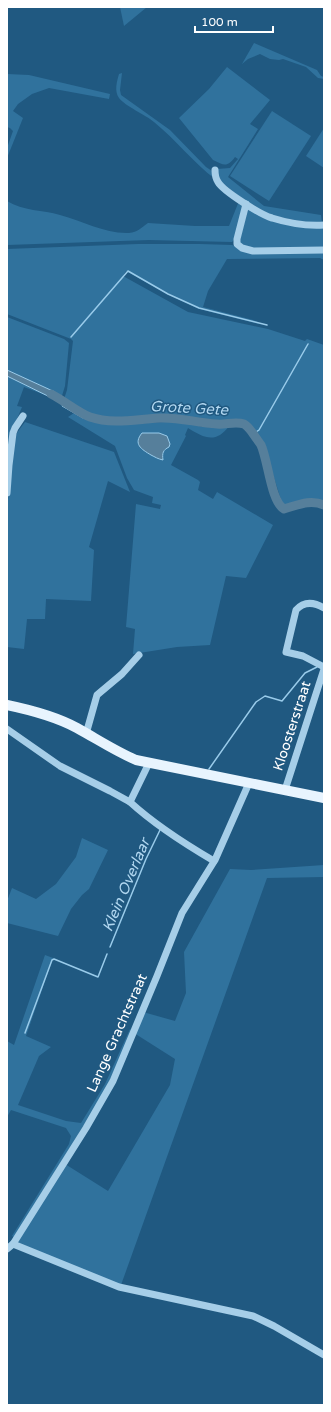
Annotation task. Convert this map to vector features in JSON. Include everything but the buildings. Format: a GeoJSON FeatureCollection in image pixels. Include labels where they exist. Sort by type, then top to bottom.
{"type":"FeatureCollection","features":[{"type":"Feature","properties":{"kind":"main road"},"geometry":{"type":"LineString","coordinates":[[7,705],[59,720],[119,753],[149,763],[324,798]]}},
{"type":"Feature","properties":{"kind":"street"},"geometry":{"type":"LineString","coordinates":[[215,170],[218,183],[246,204],[273,219],[310,225],[324,225]]}},
{"type":"Feature","properties":{"kind":"street"},"geometry":{"type":"LineString","coordinates":[[246,204],[237,239],[237,244],[242,248],[252,251],[324,250]]}},
{"type":"Feature","properties":{"kind":"street"},"geometry":{"type":"LineString","coordinates":[[7,493],[13,434],[23,416]]}},
{"type":"Feature","properties":{"kind":"street"},"geometry":{"type":"LineString","coordinates":[[324,608],[319,605],[307,603],[300,606],[296,610],[286,652],[303,656],[324,668]]}},
{"type":"Feature","properties":{"kind":"street"},"geometry":{"type":"LineString","coordinates":[[86,734],[97,694],[122,674],[139,655]]}},
{"type":"Feature","properties":{"kind":"street","name":"Kloosterstraat"},"geometry":{"type":"LineString","coordinates":[[285,790],[324,668]]}},
{"type":"Feature","properties":{"kind":"street"},"geometry":{"type":"LineString","coordinates":[[7,729],[60,766],[110,790],[130,802],[139,811],[183,842],[214,861]]}},
{"type":"Feature","properties":{"kind":"street"},"geometry":{"type":"LineString","coordinates":[[130,802],[149,763]]}},
{"type":"Feature","properties":{"kind":"street","name":"Lange Grachtstraat"},"geometry":{"type":"LineString","coordinates":[[7,1249],[13,1244],[86,1128],[113,1081],[182,913],[214,861],[249,783]]}},
{"type":"Feature","properties":{"kind":"street"},"geometry":{"type":"LineString","coordinates":[[13,1244],[119,1287],[253,1316],[274,1326],[324,1355]]}},
{"type":"Feature","properties":{"kind":"shaded area"},"geometry":{"type":"Polygon","coordinates":[[[120,7],[147,7],[124,26],[120,7]]]}},
{"type":"Feature","properties":{"kind":"shaded area"},"geometry":{"type":"Polygon","coordinates":[[[254,43],[317,70],[321,76],[324,77],[324,79],[318,78],[306,67],[283,59],[270,59],[260,54],[248,59],[242,64],[254,43]]]}},
{"type":"Feature","properties":{"kind":"shaded area"},"geometry":{"type":"Polygon","coordinates":[[[227,67],[270,100],[250,124],[258,129],[228,177],[264,206],[321,215],[322,223],[311,223],[268,215],[236,194],[219,180],[217,169],[230,168],[238,159],[235,157],[230,163],[227,164],[213,160],[179,118],[209,89],[227,67]]]}},
{"type":"Feature","properties":{"kind":"shaded area"},"geometry":{"type":"Polygon","coordinates":[[[122,73],[120,90],[121,95],[170,130],[206,167],[212,171],[215,179],[154,122],[119,98],[117,95],[116,86],[119,74],[122,73]]]}},
{"type":"Feature","properties":{"kind":"shaded area"},"geometry":{"type":"Polygon","coordinates":[[[7,74],[29,75],[110,94],[109,99],[49,88],[32,94],[18,104],[13,111],[23,118],[7,158],[7,148],[13,131],[7,127],[7,74]]]}},
{"type":"Feature","properties":{"kind":"shaded area"},"geometry":{"type":"Polygon","coordinates":[[[272,111],[311,136],[269,201],[230,176],[272,111]]]}},
{"type":"Feature","properties":{"kind":"shaded area"},"geometry":{"type":"Polygon","coordinates":[[[324,128],[324,168],[306,156],[324,128]]]}},
{"type":"Feature","properties":{"kind":"shaded area"},"geometry":{"type":"Polygon","coordinates":[[[7,201],[26,209],[53,213],[120,233],[137,231],[148,223],[195,226],[229,226],[239,201],[243,204],[234,240],[232,242],[149,240],[7,245],[7,201]]]}},
{"type":"Feature","properties":{"kind":"shaded area"},"geometry":{"type":"Polygon","coordinates":[[[248,209],[258,214],[324,226],[324,249],[251,249],[239,243],[248,209]]]}},
{"type":"Feature","properties":{"kind":"shaded area"},"geometry":{"type":"Polygon","coordinates":[[[138,244],[232,245],[240,248],[324,252],[324,260],[320,258],[227,259],[208,291],[203,307],[253,320],[259,324],[199,309],[167,294],[126,271],[123,276],[188,312],[268,329],[305,341],[307,339],[324,345],[324,502],[319,500],[309,500],[283,506],[265,449],[256,431],[247,423],[224,421],[208,422],[175,415],[134,418],[105,418],[87,412],[64,399],[67,390],[73,341],[7,314],[7,249],[138,244]]]}},
{"type":"Feature","properties":{"kind":"shaded area"},"geometry":{"type":"Polygon","coordinates":[[[7,317],[64,339],[69,343],[65,386],[61,399],[55,392],[7,370],[7,317]]]}},
{"type":"Feature","properties":{"kind":"shaded area"},"geometry":{"type":"Polygon","coordinates":[[[7,370],[55,392],[61,399],[60,402],[7,376],[7,370]]]}},
{"type":"Feature","properties":{"kind":"shaded area"},"geometry":{"type":"Polygon","coordinates":[[[7,376],[45,395],[24,387],[17,406],[22,407],[14,426],[7,471],[7,376]]]}},
{"type":"Feature","properties":{"kind":"shaded area"},"geometry":{"type":"Polygon","coordinates":[[[64,399],[87,412],[83,418],[62,406],[64,399]]]}},
{"type":"Feature","properties":{"kind":"shaded area"},"geometry":{"type":"Polygon","coordinates":[[[74,413],[95,422],[133,424],[179,421],[203,427],[229,426],[224,432],[210,438],[188,428],[185,435],[186,436],[171,465],[198,480],[200,482],[198,490],[213,499],[217,492],[273,525],[246,578],[226,576],[210,645],[177,647],[133,654],[135,629],[126,627],[136,504],[160,509],[161,505],[152,503],[153,497],[134,490],[127,478],[115,446],[68,417],[74,413]],[[148,433],[163,459],[164,451],[170,444],[167,436],[163,434],[148,433]]]}},
{"type":"Feature","properties":{"kind":"shaded area"},"geometry":{"type":"Polygon","coordinates":[[[25,422],[114,452],[130,492],[108,481],[89,547],[94,550],[91,601],[46,599],[45,619],[27,619],[24,649],[7,647],[7,511],[12,455],[16,434],[25,422]]]}},
{"type":"Feature","properties":{"kind":"shaded area"},"geometry":{"type":"Polygon","coordinates":[[[142,433],[159,433],[167,436],[170,444],[169,447],[163,452],[163,460],[158,459],[144,451],[139,446],[138,440],[142,433]]]}},
{"type":"Feature","properties":{"kind":"shaded area"},"geometry":{"type":"Polygon","coordinates":[[[82,838],[108,850],[89,889],[71,909],[58,936],[7,923],[7,901],[12,888],[36,899],[56,884],[76,857],[82,838]]]}},
{"type":"Feature","properties":{"kind":"shaded area"},"geometry":{"type":"Polygon","coordinates":[[[324,865],[324,877],[267,878],[121,1285],[19,1244],[18,1241],[65,1164],[108,1191],[170,1085],[175,1059],[134,1033],[143,1012],[175,1021],[186,993],[184,952],[230,869],[251,870],[324,865]]]}},
{"type":"Feature","properties":{"kind":"shaded area"},"geometry":{"type":"Polygon","coordinates":[[[45,955],[53,958],[26,1036],[51,1047],[39,1056],[18,1105],[66,1121],[81,1123],[105,1084],[130,1029],[132,1031],[103,1095],[14,1237],[12,1236],[69,1144],[71,1136],[66,1128],[11,1110],[7,1117],[7,1041],[14,1045],[45,955]]]}},
{"type":"Feature","properties":{"kind":"waterway"},"geometry":{"type":"LineString","coordinates":[[71,337],[128,271],[168,294],[199,308],[267,325]]}},
{"type":"Feature","properties":{"kind":"waterway"},"geometry":{"type":"LineString","coordinates":[[253,434],[259,430],[308,344]]}},
{"type":"Feature","properties":{"kind":"waterway","name":"Grote Gete"},"geometry":{"type":"LineString","coordinates":[[51,394],[90,417],[107,421],[167,418],[217,424],[244,424],[261,445],[273,490],[280,505],[284,509],[299,504],[319,503],[324,505]]}},
{"type":"Feature","properties":{"kind":"waterway","name":"Klein Overlaar"},"geometry":{"type":"LineString","coordinates":[[209,769],[256,702],[265,696],[282,701],[305,673],[317,667]]}},
{"type":"Feature","properties":{"kind":"waterway","name":"Klein Overlaar"},"geometry":{"type":"LineString","coordinates":[[110,947],[146,859],[160,830]]}},
{"type":"Feature","properties":{"kind":"waterway"},"geometry":{"type":"LineString","coordinates":[[25,1033],[52,960],[54,959],[98,977],[107,954]]}}]}
